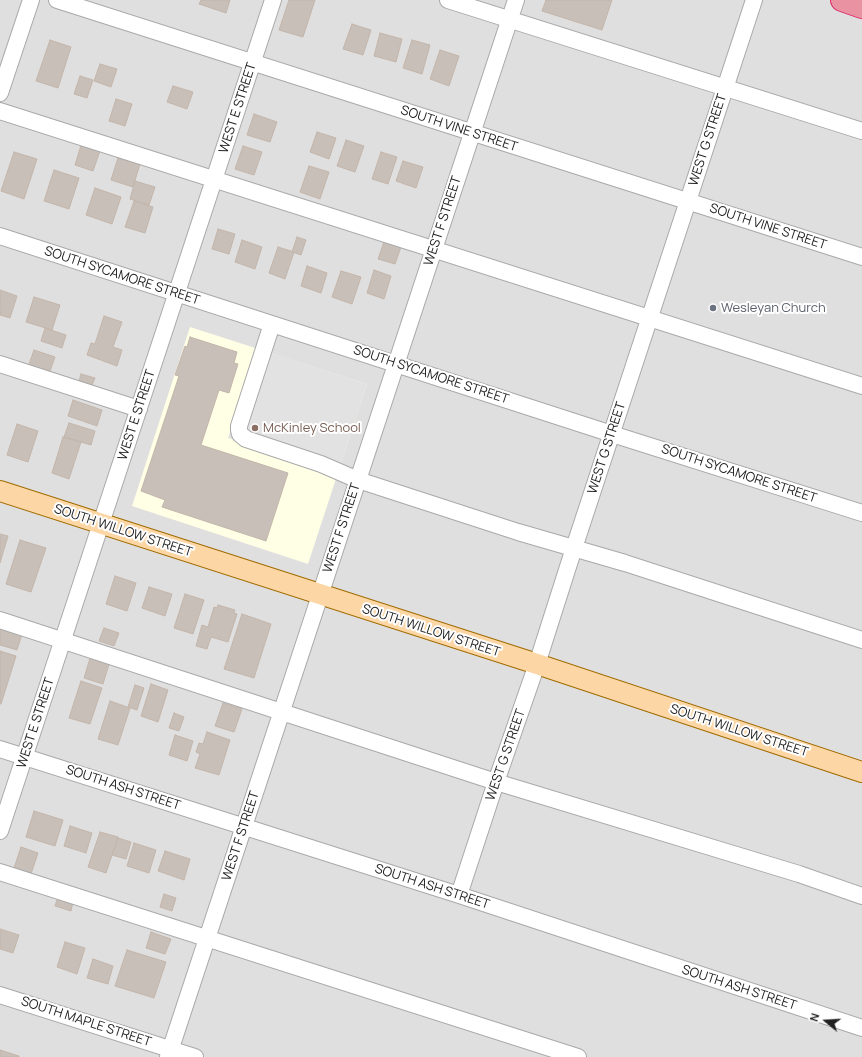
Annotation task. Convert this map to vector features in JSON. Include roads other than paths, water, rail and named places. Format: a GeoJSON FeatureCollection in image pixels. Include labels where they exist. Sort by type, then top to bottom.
{"type":"FeatureCollection","features":[{"type":"Feature","properties":{"kind":"highway"},"geometry":{"type":"LineString","coordinates":[[842,0],[862,7]]}},
{"type":"Feature","properties":{"kind":"main road","name":"SOUTH WILLOW STREET"},"geometry":{"type":"LineString","coordinates":[[0,491],[537,664],[862,772]]}},
{"type":"Feature","properties":{"kind":"street"},"geometry":{"type":"LineString","coordinates":[[0,93],[31,0]]}},
{"type":"Feature","properties":{"kind":"street","name":"SOUTH VINE STREET"},"geometry":{"type":"LineString","coordinates":[[57,0],[862,257]]}},
{"type":"Feature","properties":{"kind":"street","name":"WEST E STREET"},"geometry":{"type":"LineString","coordinates":[[0,831],[273,0]]}},
{"type":"Feature","properties":{"kind":"street"},"geometry":{"type":"LineString","coordinates":[[448,0],[862,130]]}},
{"type":"Feature","properties":{"kind":"street","name":"WEST F STREET"},"geometry":{"type":"LineString","coordinates":[[169,1053],[516,0]]}},
{"type":"Feature","properties":{"kind":"street","name":"WEST G STREET"},"geometry":{"type":"LineString","coordinates":[[459,895],[537,664],[754,0]]}},
{"type":"Feature","properties":{"kind":"street"},"geometry":{"type":"LineString","coordinates":[[0,111],[862,386]]}},
{"type":"Feature","properties":{"kind":"street","name":"SOUTH SYCAMORE STREET"},"geometry":{"type":"LineString","coordinates":[[0,236],[612,434],[862,513]]}},
{"type":"Feature","properties":{"kind":"street"},"geometry":{"type":"LineString","coordinates":[[272,324],[239,426],[240,434],[246,439],[322,464],[358,480],[518,532],[625,563],[862,640]]}},
{"type":"Feature","properties":{"kind":"street"},"geometry":{"type":"LineString","coordinates":[[0,364],[139,409]]}},
{"type":"Feature","properties":{"kind":"street"},"geometry":{"type":"LineString","coordinates":[[0,620],[496,782],[792,872],[862,896]]}},
{"type":"Feature","properties":{"kind":"street","name":"SOUTH ASH STREET"},"geometry":{"type":"LineString","coordinates":[[0,749],[459,895],[862,1028]]}},
{"type":"Feature","properties":{"kind":"street"},"geometry":{"type":"LineString","coordinates":[[0,872],[578,1057]]}},
{"type":"Feature","properties":{"kind":"street","name":"SOUTH MAPLE STREET"},"geometry":{"type":"LineString","coordinates":[[0,995],[169,1053],[194,1057]]}},
{"type":"Feature","properties":{"kind":"place","name":"Wesleyan Church"},"geometry":{"type":"Point","coordinates":[713,308]}},
{"type":"Feature","properties":{"kind":"place","name":"McKinley School"},"geometry":{"type":"Point","coordinates":[255,428]}}]}
